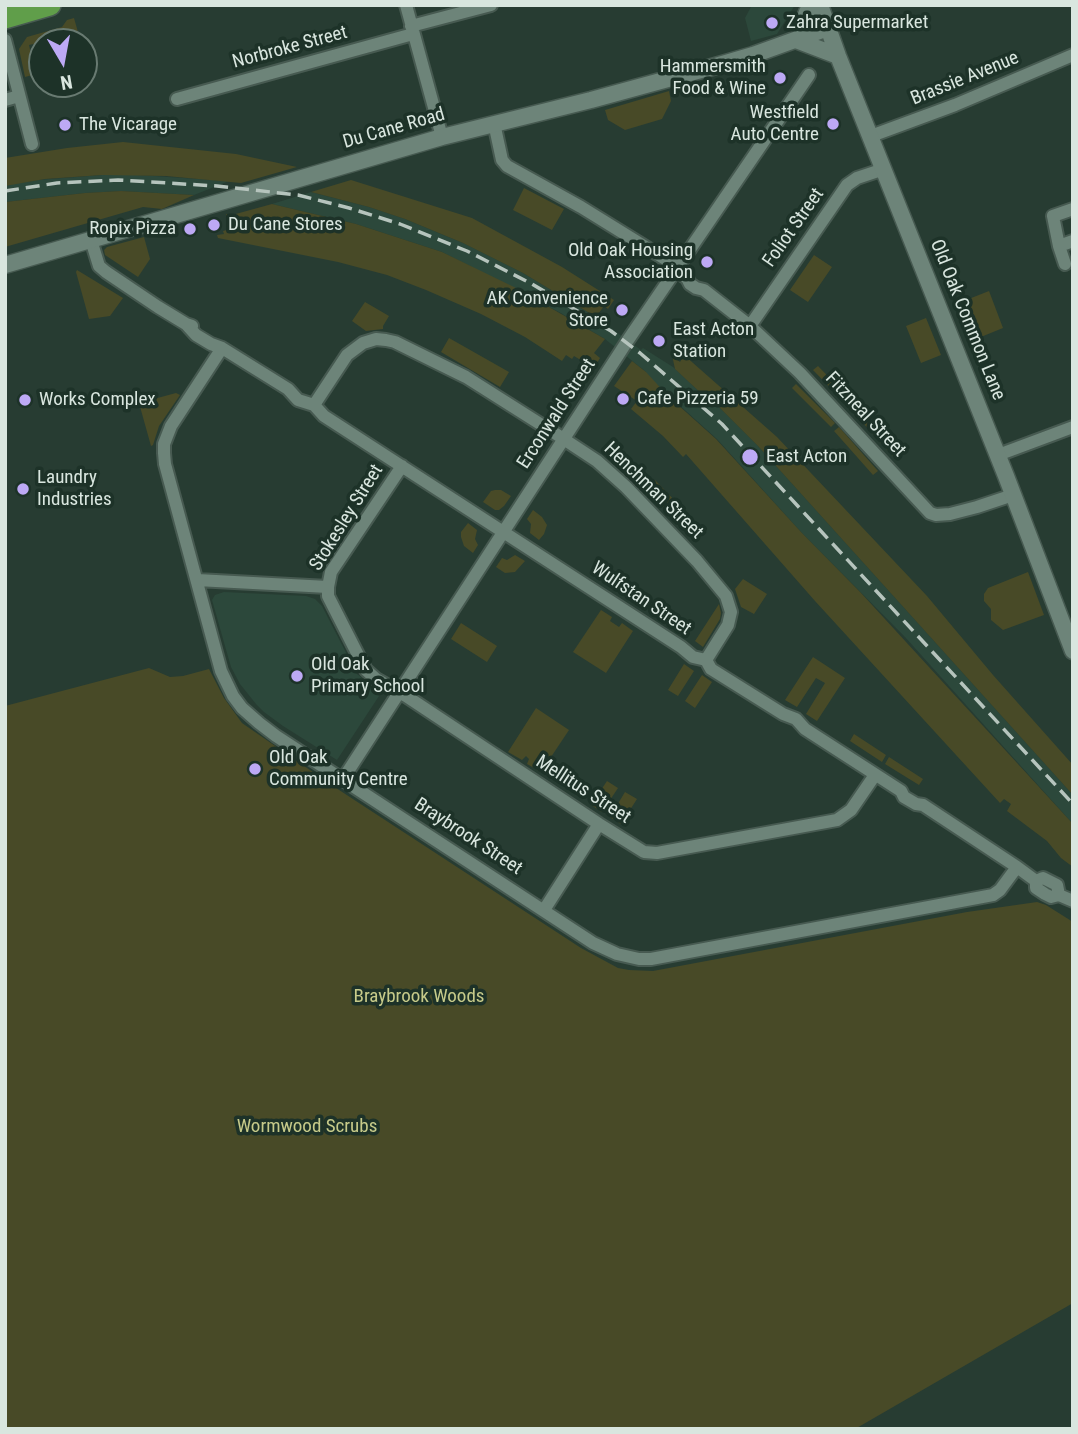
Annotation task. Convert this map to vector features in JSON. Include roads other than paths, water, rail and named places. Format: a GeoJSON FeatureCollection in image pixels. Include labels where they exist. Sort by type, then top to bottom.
{"type":"FeatureCollection","features":[{"type":"Feature","properties":{"kind":"highway"},"geometry":{"type":"LineString","coordinates":[[5,18],[50,5]]}},
{"type":"Feature","properties":{"kind":"street"},"geometry":{"type":"LineString","coordinates":[[405,5],[442,137]]}},
{"type":"Feature","properties":{"kind":"street","name":"Norbroke Street"},"geometry":{"type":"LineString","coordinates":[[177,99],[491,5]]}},
{"type":"Feature","properties":{"kind":"street"},"geometry":{"type":"LineString","coordinates":[[810,5],[798,38],[838,56]]}},
{"type":"Feature","properties":{"kind":"street","name":"Old Oak Common Lane"},"geometry":{"type":"LineString","coordinates":[[820,5],[1073,651]]}},
{"type":"Feature","properties":{"kind":"street","name":"Du Cane Road"},"geometry":{"type":"LineString","coordinates":[[5,265],[442,137],[753,55],[828,27]]}},
{"type":"Feature","properties":{"kind":"street"},"geometry":{"type":"LineString","coordinates":[[5,40],[32,144]]}},
{"type":"Feature","properties":{"kind":"street","name":"Brassie Avenue"},"geometry":{"type":"LineString","coordinates":[[871,136],[955,105],[1073,55]]}},
{"type":"Feature","properties":{"kind":"street","name":"Erconwald Street"},"geometry":{"type":"LineString","coordinates":[[343,779],[563,439],[809,75]]}},
{"type":"Feature","properties":{"kind":"street"},"geometry":{"type":"LineString","coordinates":[[5,100],[19,96]]}},
{"type":"Feature","properties":{"kind":"street"},"geometry":{"type":"LineString","coordinates":[[494,123],[502,160],[507,166],[581,207],[676,269]]}},
{"type":"Feature","properties":{"kind":"street","name":"Foliot Street"},"geometry":{"type":"LineString","coordinates":[[750,326],[847,185],[856,178],[884,169]]}},
{"type":"Feature","properties":{"kind":"street"},"geometry":{"type":"LineString","coordinates":[[1065,264],[1053,216],[1073,209]]}},
{"type":"Feature","properties":{"kind":"street","name":"Wulfstan Street"},"geometry":{"type":"LineString","coordinates":[[91,240],[99,266],[106,272],[186,324],[215,337],[222,348],[288,389],[298,400],[314,405],[324,416],[502,533],[693,657],[706,660],[711,669],[783,714],[796,719],[806,729],[901,791],[904,797],[923,805],[1036,881],[1043,878],[1056,885],[1059,895],[1073,901]]}},
{"type":"Feature","properties":{"kind":"street"},"geometry":{"type":"LineString","coordinates":[[1059,246],[1073,241]]}},
{"type":"Feature","properties":{"kind":"street","name":"Fitzneal Street"},"geometry":{"type":"LineString","coordinates":[[676,269],[690,284],[704,290],[750,326],[800,373],[930,513],[950,514],[1013,495]]}},
{"type":"Feature","properties":{"kind":"street","name":"Henchman Street"},"geometry":{"type":"LineString","coordinates":[[314,405],[346,355],[363,343],[386,340],[466,377],[597,461],[663,524],[726,596],[731,611],[728,625],[706,660]]}},
{"type":"Feature","properties":{"kind":"street","name":"Braybrook Street"},"geometry":{"type":"LineString","coordinates":[[222,348],[171,426],[164,444],[165,464],[221,671],[233,696],[258,723],[343,779],[604,949],[628,957],[650,959],[993,895],[1017,867]]}},
{"type":"Feature","properties":{"kind":"street"},"geometry":{"type":"LineString","coordinates":[[998,455],[1073,427]]}},
{"type":"Feature","properties":{"kind":"street","name":"Stokesley Street"},"geometry":{"type":"LineString","coordinates":[[197,580],[328,587],[331,572],[402,466]]}},
{"type":"Feature","properties":{"kind":"street","name":"Mellitus Street"},"geometry":{"type":"LineString","coordinates":[[328,587],[328,596],[366,670],[376,679],[599,824],[649,853],[837,820],[851,810],[875,775]]}},
{"type":"Feature","properties":{"kind":"street"},"geometry":{"type":"LineString","coordinates":[[544,910],[599,824]]}},
{"type":"Feature","properties":{"kind":"railway"},"geometry":{"type":"LineString","coordinates":[[5,191],[57,183],[118,180],[217,186],[298,195],[400,224],[467,251],[532,284],[611,331],[722,424],[1073,804]]}},
{"type":"Feature","properties":{"kind":"place","name":"Zahra Supermarket"},"geometry":{"type":"Point","coordinates":[772,23]}},
{"type":"Feature","properties":{"kind":"place","name":"Hammersmith Food & Wine"},"geometry":{"type":"Point","coordinates":[780,78]}},
{"type":"Feature","properties":{"kind":"place","name":"Westfield Auto Centre"},"geometry":{"type":"Point","coordinates":[833,124]}},
{"type":"Feature","properties":{"kind":"place","name":"The Vicarage"},"geometry":{"type":"Point","coordinates":[65,125]}},
{"type":"Feature","properties":{"kind":"place","name":"Du Cane Stores"},"geometry":{"type":"Point","coordinates":[214,225]}},
{"type":"Feature","properties":{"kind":"place","name":"Ropix Pizza"},"geometry":{"type":"Point","coordinates":[190,229]}},
{"type":"Feature","properties":{"kind":"place","name":"Old Oak Housing Association"},"geometry":{"type":"Point","coordinates":[707,262]}},
{"type":"Feature","properties":{"kind":"place","name":"AK Convenience Store"},"geometry":{"type":"Point","coordinates":[622,310]}},
{"type":"Feature","properties":{"kind":"place","name":"East Acton Station"},"geometry":{"type":"Point","coordinates":[659,341]}},
{"type":"Feature","properties":{"kind":"place","name":"Cafe Pizzeria 59"},"geometry":{"type":"Point","coordinates":[623,399]}},
{"type":"Feature","properties":{"kind":"place","name":"Works Complex"},"geometry":{"type":"Point","coordinates":[25,400]}},
{"type":"Feature","properties":{"kind":"place","name":"East Acton"},"geometry":{"type":"Point","coordinates":[750,457]}},
{"type":"Feature","properties":{"kind":"place","name":"Laundry Industries"},"geometry":{"type":"Point","coordinates":[23,489]}},
{"type":"Feature","properties":{"kind":"place","name":"Old Oak Primary School"},"geometry":{"type":"Point","coordinates":[297,676]}},
{"type":"Feature","properties":{"kind":"place","name":"Old Oak Community Centre"},"geometry":{"type":"Point","coordinates":[255,769]}},
{"type":"Feature","properties":{"kind":"park label","name":"Braybrook Woods"},"geometry":{"type":"Point","coordinates":[419,997]}},
{"type":"Feature","properties":{"kind":"park label","name":"Wormwood Scrubs"},"geometry":{"type":"Point","coordinates":[307,1127]}}]}
